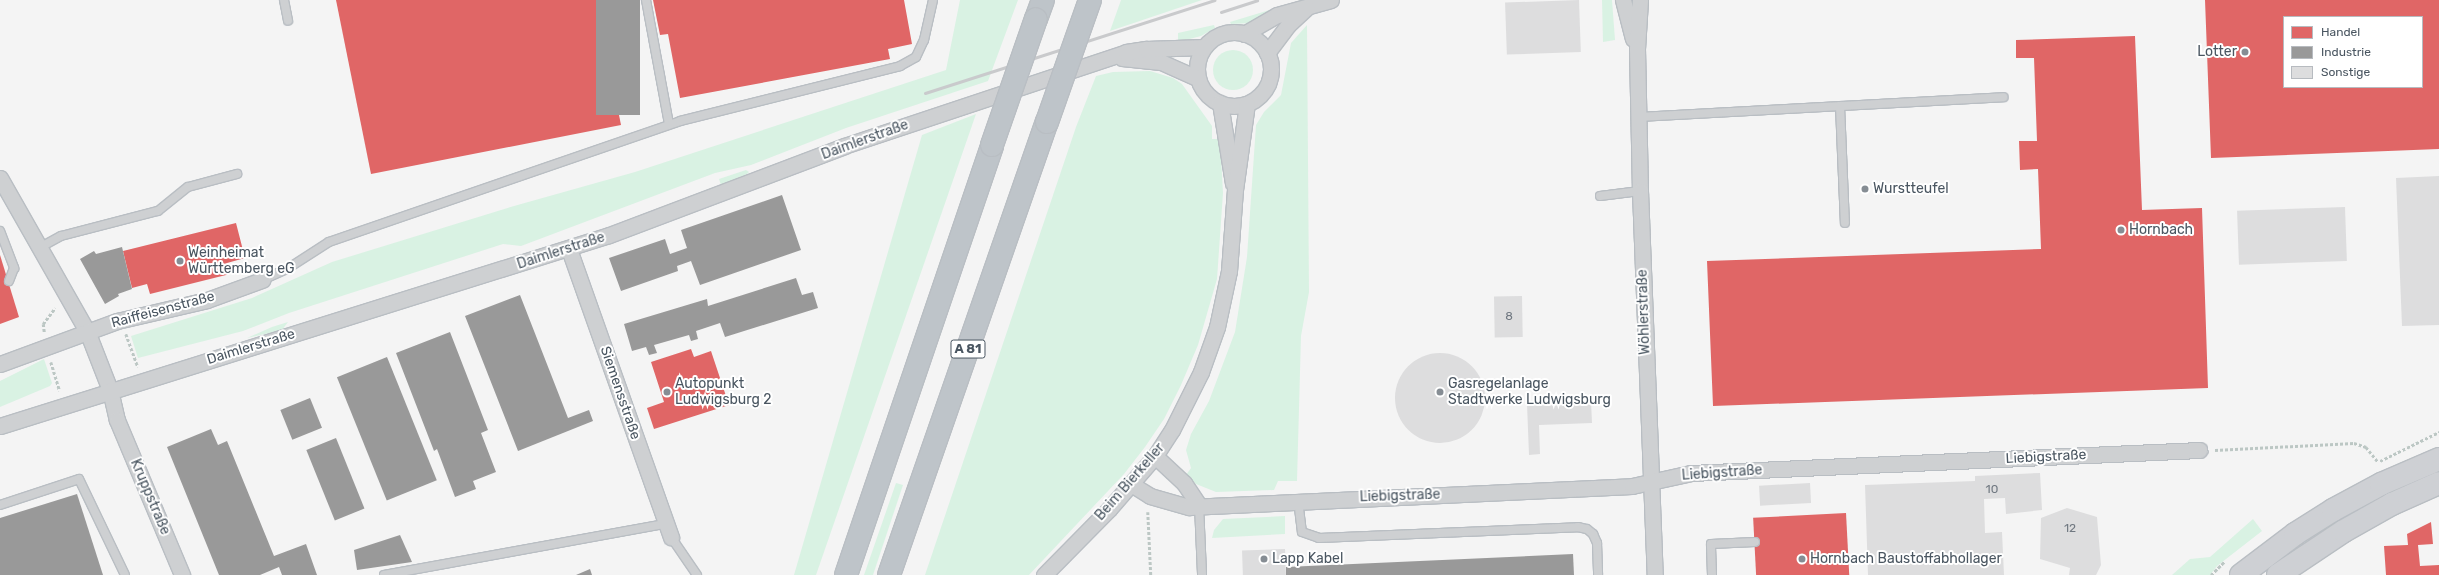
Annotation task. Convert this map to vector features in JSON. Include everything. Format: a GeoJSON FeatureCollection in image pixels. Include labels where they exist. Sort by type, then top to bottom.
{"type":"FeatureCollection","features":[{"type":"Feature","properties":{"kind":"highway","name":"A 81"},"geometry":{"type":"LineString","coordinates":[[890,575],[1090,0]]}},
{"type":"Feature","properties":{"kind":"highway"},"geometry":{"type":"LineString","coordinates":[[846,575],[992,145],[1040,9]]}},
{"type":"Feature","properties":{"kind":"main road"},"geometry":{"type":"LineString","coordinates":[[2241,575],[2295,534],[2333,510],[2381,484],[2439,459]]}},
{"type":"Feature","properties":{"kind":"main road"},"geometry":{"type":"LineString","coordinates":[[2278,575],[2344,531],[2392,504],[2439,483]]}},
{"type":"Feature","properties":{"kind":"street"},"geometry":{"type":"LineString","coordinates":[[1244,34],[1277,16],[1331,0]]}},
{"type":"Feature","properties":{"kind":"street","name":"Wöhlerstraße"},"geometry":{"type":"LineString","coordinates":[[1623,0],[1637,49]]}},
{"type":"Feature","properties":{"kind":"street","name":"Wöhlerstraße"},"geometry":{"type":"LineString","coordinates":[[1640,0],[1637,49],[1638,117],[1655,575]]}},
{"type":"Feature","properties":{"kind":"street"},"geometry":{"type":"LineString","coordinates":[[1267,53],[1288,25],[1306,8]]}},
{"type":"Feature","properties":{"kind":"street"},"geometry":{"type":"LineString","coordinates":[[1236,32],[1244,34],[1254,38],[1267,53],[1271,65],[1268,83],[1258,98],[1247,104],[1238,106],[1220,104],[1205,93],[1197,78],[1199,56],[1204,47],[1218,36],[1236,32]]}},
{"type":"Feature","properties":{"kind":"street","name":"Daimlerstraße"},"geometry":{"type":"LineString","coordinates":[[0,426],[110,390],[569,249],[712,198],[844,146],[1115,57],[1146,49],[1204,47]]}},
{"type":"Feature","properties":{"kind":"street","name":"Daimlerstraße"},"geometry":{"type":"LineString","coordinates":[[1115,57],[1161,62],[1197,78]]}},
{"type":"Feature","properties":{"kind":"street","name":"Beim Bierkeller"},"geometry":{"type":"LineString","coordinates":[[1220,104],[1235,190]]}},
{"type":"Feature","properties":{"kind":"street","name":"Beim Bierkeller"},"geometry":{"type":"LineString","coordinates":[[1044,575],[1131,484],[1155,456],[1188,400],[1217,326],[1229,271],[1235,190],[1247,104]]}},
{"type":"Feature","properties":{"kind":"street"},"geometry":{"type":"LineString","coordinates":[[0,178],[87,331],[110,390]]}},
{"type":"Feature","properties":{"kind":"street","name":"Siemensstraße"},"geometry":{"type":"LineString","coordinates":[[569,249],[669,531]]}},
{"type":"Feature","properties":{"kind":"street","name":"Raiffeisenstraße"},"geometry":{"type":"LineString","coordinates":[[0,364],[117,321],[207,300],[262,280]]}},
{"type":"Feature","properties":{"kind":"street","name":"Kruppstraße"},"geometry":{"type":"LineString","coordinates":[[110,390],[117,420],[182,575]]}},
{"type":"Feature","properties":{"kind":"street","name":"Liebigstraße"},"geometry":{"type":"LineString","coordinates":[[1131,484],[1150,496],[1178,506],[1632,486],[1691,473],[2199,450]]}},
{"type":"Feature","properties":{"kind":"street"},"geometry":{"type":"LineString","coordinates":[[1155,456],[1184,483],[1199,505]]}},
{"type":"Feature","properties":{"kind":"lane"},"geometry":{"type":"LineString","coordinates":[[284,0],[288,21]]}},
{"type":"Feature","properties":{"kind":"lane"},"geometry":{"type":"LineString","coordinates":[[646,0],[669,124]]}},
{"type":"Feature","properties":{"kind":"lane"},"geometry":{"type":"LineString","coordinates":[[262,280],[287,269],[329,242],[669,124],[900,66],[916,57],[921,46],[933,0]]}},
{"type":"Feature","properties":{"kind":"lane"},"geometry":{"type":"LineString","coordinates":[[1638,117],[2003,97]]}},
{"type":"Feature","properties":{"kind":"lane"},"geometry":{"type":"LineString","coordinates":[[1840,106],[1845,223]]}},
{"type":"Feature","properties":{"kind":"lane"},"geometry":{"type":"LineString","coordinates":[[39,248],[61,236],[158,211],[188,187],[238,174]]}},
{"type":"Feature","properties":{"kind":"lane"},"geometry":{"type":"LineString","coordinates":[[1600,196],[1640,191]]}},
{"type":"Feature","properties":{"kind":"lane"},"geometry":{"type":"LineString","coordinates":[[0,231],[14,268],[9,281]]}},
{"type":"Feature","properties":{"kind":"lane"},"geometry":{"type":"LineString","coordinates":[[0,505],[79,479],[125,575]]}},
{"type":"Feature","properties":{"kind":"lane"},"geometry":{"type":"LineString","coordinates":[[1298,500],[1302,532],[1319,538],[1578,527],[1587,529],[1593,534],[1597,543],[1598,575]]}},
{"type":"Feature","properties":{"kind":"lane"},"geometry":{"type":"LineString","coordinates":[[1199,505],[1202,575]]}},
{"type":"Feature","properties":{"kind":"lane"},"geometry":{"type":"LineString","coordinates":[[384,575],[669,531],[697,575]]}},
{"type":"Feature","properties":{"kind":"lane"},"geometry":{"type":"LineString","coordinates":[[1712,575],[1711,544],[1755,542]]}},
{"type":"Feature","properties":{"kind":"path"},"geometry":{"type":"LineString","coordinates":[[2199,450],[2354,443],[2366,447],[2378,462]]}},
{"type":"Feature","properties":{"kind":"path"},"geometry":{"type":"LineString","coordinates":[[1150,496],[1148,509],[1151,575]]}},
{"type":"Feature","properties":{"kind":"green space"},"geometry":{"type":"Polygon","coordinates":[[[960,0],[1018,0],[988,81],[846,128],[751,165],[715,173],[521,246],[503,244],[289,313],[243,331],[138,358],[131,336],[252,298],[332,262],[514,206],[635,172],[946,70],[960,0]]]}},
{"type":"Feature","properties":{"kind":"green space"},"geometry":{"type":"Polygon","coordinates":[[[1121,0],[1202,0],[1110,31],[1121,0]]]}},
{"type":"Feature","properties":{"kind":"green space"},"geometry":{"type":"Polygon","coordinates":[[[1602,0],[1612,0],[1615,40],[1603,42],[1602,0]]]}},
{"type":"Feature","properties":{"kind":"green space"},"geometry":{"type":"Polygon","coordinates":[[[1276,8],[1251,23],[1231,24],[1230,22],[1276,8]]]}},
{"type":"Feature","properties":{"kind":"green space"},"geometry":{"type":"Polygon","coordinates":[[[1214,25],[1215,28],[1201,36],[1178,42],[1178,33],[1214,25]]]}},
{"type":"Feature","properties":{"kind":"green space"},"geometry":{"type":"Polygon","coordinates":[[[1307,25],[1309,292],[1301,336],[1297,481],[1278,481],[1274,490],[1216,492],[1196,484],[1186,475],[1191,468],[1186,450],[1191,434],[1209,401],[1235,332],[1247,257],[1256,125],[1264,112],[1281,95],[1291,43],[1307,25]]]}},
{"type":"Feature","properties":{"kind":"green space"},"geometry":{"type":"Polygon","coordinates":[[[1237,50],[1244,53],[1250,59],[1253,70],[1252,78],[1244,87],[1237,90],[1229,90],[1222,87],[1214,78],[1213,66],[1216,59],[1225,51],[1237,50]]]}},
{"type":"Feature","properties":{"kind":"green space"},"geometry":{"type":"Polygon","coordinates":[[[1150,71],[1173,78],[1182,84],[1212,126],[1212,139],[1220,139],[1223,193],[1217,279],[1198,345],[1181,385],[1164,419],[1124,474],[1029,575],[925,575],[1076,127],[1096,76],[1113,72],[1150,71]]]}},
{"type":"Feature","properties":{"kind":"green space"},"geometry":{"type":"Polygon","coordinates":[[[976,114],[816,575],[794,575],[922,135],[976,114]]]}},
{"type":"Feature","properties":{"kind":"green space"},"geometry":{"type":"Polygon","coordinates":[[[746,170],[749,172],[747,174],[721,185],[719,179],[746,170]]]}},
{"type":"Feature","properties":{"kind":"green space"},"geometry":{"type":"Polygon","coordinates":[[[288,322],[282,330],[247,338],[272,327],[288,322]]]}},
{"type":"Feature","properties":{"kind":"green space"},"geometry":{"type":"Polygon","coordinates":[[[44,359],[52,383],[50,386],[0,407],[0,381],[44,359]]]}},
{"type":"Feature","properties":{"kind":"green space"},"geometry":{"type":"Polygon","coordinates":[[[896,483],[903,485],[873,575],[864,575],[896,483]]]}},
{"type":"Feature","properties":{"kind":"green space"},"geometry":{"type":"Polygon","coordinates":[[[1285,516],[1285,534],[1212,538],[1214,530],[1223,519],[1285,516]]]}},
{"type":"Feature","properties":{"kind":"green space"},"geometry":{"type":"Polygon","coordinates":[[[2253,519],[2262,531],[2217,566],[2210,575],[2172,575],[2190,559],[2210,557],[2253,519]]]}},
{"type":"Feature","properties":{"kind":"building: Handel"},"geometry":{"type":"Polygon","coordinates":[[[336,0],[596,0],[621,125],[371,174],[336,0]]]}},
{"type":"Feature","properties":{"kind":"building: Handel"},"geometry":{"type":"Polygon","coordinates":[[[653,0],[904,0],[912,44],[888,49],[890,59],[680,98],[668,34],[660,35],[653,0]]]}},
{"type":"Feature","properties":{"kind":"building: Handel","name":"Lotter"},"geometry":{"type":"Polygon","coordinates":[[[2205,0],[2439,0],[2439,149],[2211,158],[2205,0]]]}},
{"type":"Feature","properties":{"kind":"building: Handel","name":"Hornbach"},"geometry":{"type":"Polygon","coordinates":[[[2135,36],[2142,210],[2202,208],[2208,388],[1713,406],[1707,261],[2041,249],[2038,169],[2020,170],[2019,141],[2037,141],[2034,58],[2016,58],[2016,40],[2135,36]]]}},
{"type":"Feature","properties":{"kind":"building: Handel","name":"Weinheimat Württemberg eG"},"geometry":{"type":"Polygon","coordinates":[[[236,223],[245,258],[227,263],[230,274],[150,294],[147,284],[132,288],[123,251],[236,223]]]}},
{"type":"Feature","properties":{"kind":"building: Handel"},"geometry":{"type":"Polygon","coordinates":[[[0,255],[19,317],[0,324],[0,255]]]}},
{"type":"Feature","properties":{"kind":"building: Handel"},"geometry":{"type":"Polygon","coordinates":[[[691,349],[694,357],[711,351],[729,405],[654,429],[647,408],[664,402],[651,362],[691,349]]]}},
{"type":"Feature","properties":{"kind":"building: Handel","name":"Hornbach Baustoffabhollager"},"geometry":{"type":"Polygon","coordinates":[[[1846,513],[1849,575],[1756,575],[1753,518],[1846,513]]]}},
{"type":"Feature","properties":{"kind":"building: Handel"},"geometry":{"type":"Polygon","coordinates":[[[2431,522],[2433,544],[2418,545],[2420,566],[2439,565],[2439,575],[2386,575],[2384,546],[2408,545],[2407,534],[2431,522]]]}},
{"type":"Feature","properties":{"kind":"building: Industrie"},"geometry":{"type":"Polygon","coordinates":[[[596,0],[640,0],[640,115],[596,115],[596,0]]]}},
{"type":"Feature","properties":{"kind":"building: Industrie"},"geometry":{"type":"Polygon","coordinates":[[[782,195],[801,250],[700,285],[691,261],[677,266],[678,271],[621,291],[609,258],[665,239],[670,254],[687,248],[681,230],[782,195]]]}},
{"type":"Feature","properties":{"kind":"building: Industrie"},"geometry":{"type":"Polygon","coordinates":[[[122,247],[132,289],[118,294],[119,296],[105,304],[80,259],[94,251],[96,254],[122,247]]]}},
{"type":"Feature","properties":{"kind":"building: Industrie"},"geometry":{"type":"Polygon","coordinates":[[[796,278],[802,295],[813,292],[818,308],[725,337],[720,323],[696,331],[698,339],[691,341],[689,335],[654,345],[657,353],[649,355],[646,347],[632,351],[624,324],[707,299],[708,306],[796,278]]]}},
{"type":"Feature","properties":{"kind":"building: Industrie"},"geometry":{"type":"Polygon","coordinates":[[[520,295],[568,418],[589,410],[593,421],[518,451],[465,316],[520,295]]]}},
{"type":"Feature","properties":{"kind":"building: Industrie"},"geometry":{"type":"Polygon","coordinates":[[[450,332],[488,430],[481,433],[496,472],[473,481],[476,489],[455,497],[437,449],[434,451],[396,353],[450,332]]]}},
{"type":"Feature","properties":{"kind":"building: Industrie"},"geometry":{"type":"Polygon","coordinates":[[[387,357],[437,480],[387,501],[337,377],[387,357]]]}},
{"type":"Feature","properties":{"kind":"building: Industrie"},"geometry":{"type":"Polygon","coordinates":[[[310,398],[322,428],[292,440],[280,410],[310,398]]]}},
{"type":"Feature","properties":{"kind":"building: Industrie"},"geometry":{"type":"Polygon","coordinates":[[[211,429],[218,445],[227,441],[274,556],[306,544],[317,575],[282,575],[279,567],[260,575],[219,575],[167,447],[211,429]]]}},
{"type":"Feature","properties":{"kind":"building: Industrie"},"geometry":{"type":"Polygon","coordinates":[[[336,438],[364,508],[335,520],[306,450],[336,438]]]}},
{"type":"Feature","properties":{"kind":"building: Industrie"},"geometry":{"type":"Polygon","coordinates":[[[77,494],[103,575],[0,575],[0,518],[77,494]]]}},
{"type":"Feature","properties":{"kind":"building: Industrie"},"geometry":{"type":"Polygon","coordinates":[[[400,535],[412,562],[357,570],[354,550],[400,535]]]}},
{"type":"Feature","properties":{"kind":"building: Industrie"},"geometry":{"type":"Polygon","coordinates":[[[1573,554],[1574,575],[1286,575],[1286,567],[1573,554]]]}},
{"type":"Feature","properties":{"kind":"building: Industrie"},"geometry":{"type":"Polygon","coordinates":[[[590,569],[592,575],[576,575],[590,569]]]}},
{"type":"Feature","properties":{"kind":"building: Sonstige"},"geometry":{"type":"Polygon","coordinates":[[[1579,0],[1581,52],[1507,55],[1505,3],[1579,0]]]}},
{"type":"Feature","properties":{"kind":"building: Sonstige"},"geometry":{"type":"Polygon","coordinates":[[[2439,176],[2439,325],[2402,326],[2396,178],[2439,176]]]}},
{"type":"Feature","properties":{"kind":"building: Sonstige"},"geometry":{"type":"Polygon","coordinates":[[[2345,207],[2347,261],[2239,265],[2237,211],[2345,207]]]}},
{"type":"Feature","properties":{"kind":"building: Sonstige"},"geometry":{"type":"Polygon","coordinates":[[[1494,296],[1522,296],[1523,337],[1495,337],[1494,296]]]}},
{"type":"Feature","properties":{"kind":"building: Sonstige","name":"Gasregelanlage Stadtwerke Ludwigsburg"},"geometry":{"type":"Polygon","coordinates":[[[1440,353],[1457,357],[1472,366],[1481,381],[1485,398],[1481,415],[1472,430],[1457,439],[1440,443],[1423,439],[1408,430],[1399,415],[1395,398],[1399,381],[1408,366],[1423,357],[1440,353]]]}},
{"type":"Feature","properties":{"kind":"building: Sonstige"},"geometry":{"type":"Polygon","coordinates":[[[1591,401],[1592,423],[1539,425],[1540,454],[1529,455],[1527,404],[1591,401]]]}},
{"type":"Feature","properties":{"kind":"building: Sonstige"},"geometry":{"type":"Polygon","coordinates":[[[2040,473],[2042,510],[2006,514],[2005,498],[1984,499],[1985,533],[2002,532],[2004,575],[1868,575],[1865,485],[1975,481],[1975,476],[2040,473]]]}},
{"type":"Feature","properties":{"kind":"building: Sonstige"},"geometry":{"type":"Polygon","coordinates":[[[1810,483],[1811,503],[1760,506],[1759,486],[1810,483]]]}},
{"type":"Feature","properties":{"kind":"building: Sonstige"},"geometry":{"type":"Polygon","coordinates":[[[2067,508],[2097,517],[2101,565],[2096,575],[2069,575],[2070,568],[2040,559],[2041,518],[2067,508]]]}},
{"type":"Feature","properties":{"kind":"building: Sonstige","name":"Lapp Kabel"},"geometry":{"type":"Polygon","coordinates":[[[1285,549],[1286,575],[1243,575],[1242,551],[1285,549]]]}},
{"type":"Feature","properties":{"kind":"railway"},"geometry":{"type":"LineString","coordinates":[[925,93],[1214,0]]}},
{"type":"Feature","properties":{"kind":"railway"},"geometry":{"type":"LineString","coordinates":[[1221,12],[1257,0]]}},
{"type":"Feature","properties":{"kind":"place","name":"Lotter"},"geometry":{"type":"Point","coordinates":[2245,52]}},
{"type":"Feature","properties":{"kind":"place","name":"Wurstteufel"},"geometry":{"type":"Point","coordinates":[1865,189]}},
{"type":"Feature","properties":{"kind":"place","name":"Hornbach"},"geometry":{"type":"Point","coordinates":[2121,230]}},
{"type":"Feature","properties":{"kind":"place","name":"Weinheimat Württemberg eG"},"geometry":{"type":"Point","coordinates":[180,261]}},
{"type":"Feature","properties":{"kind":"place","name":"Autopunkt Ludwigsburg 2"},"geometry":{"type":"Point","coordinates":[667,392]}},
{"type":"Feature","properties":{"kind":"place","name":"Gasregelanlage Stadtwerke Ludwigsburg"},"geometry":{"type":"Point","coordinates":[1440,392]}},
{"type":"Feature","properties":{"kind":"place","name":"Lapp Kabel"},"geometry":{"type":"Point","coordinates":[1264,559]}},
{"type":"Feature","properties":{"kind":"place","name":"Hornbach Baustoffabhollager"},"geometry":{"type":"Point","coordinates":[1802,559]}}]}
